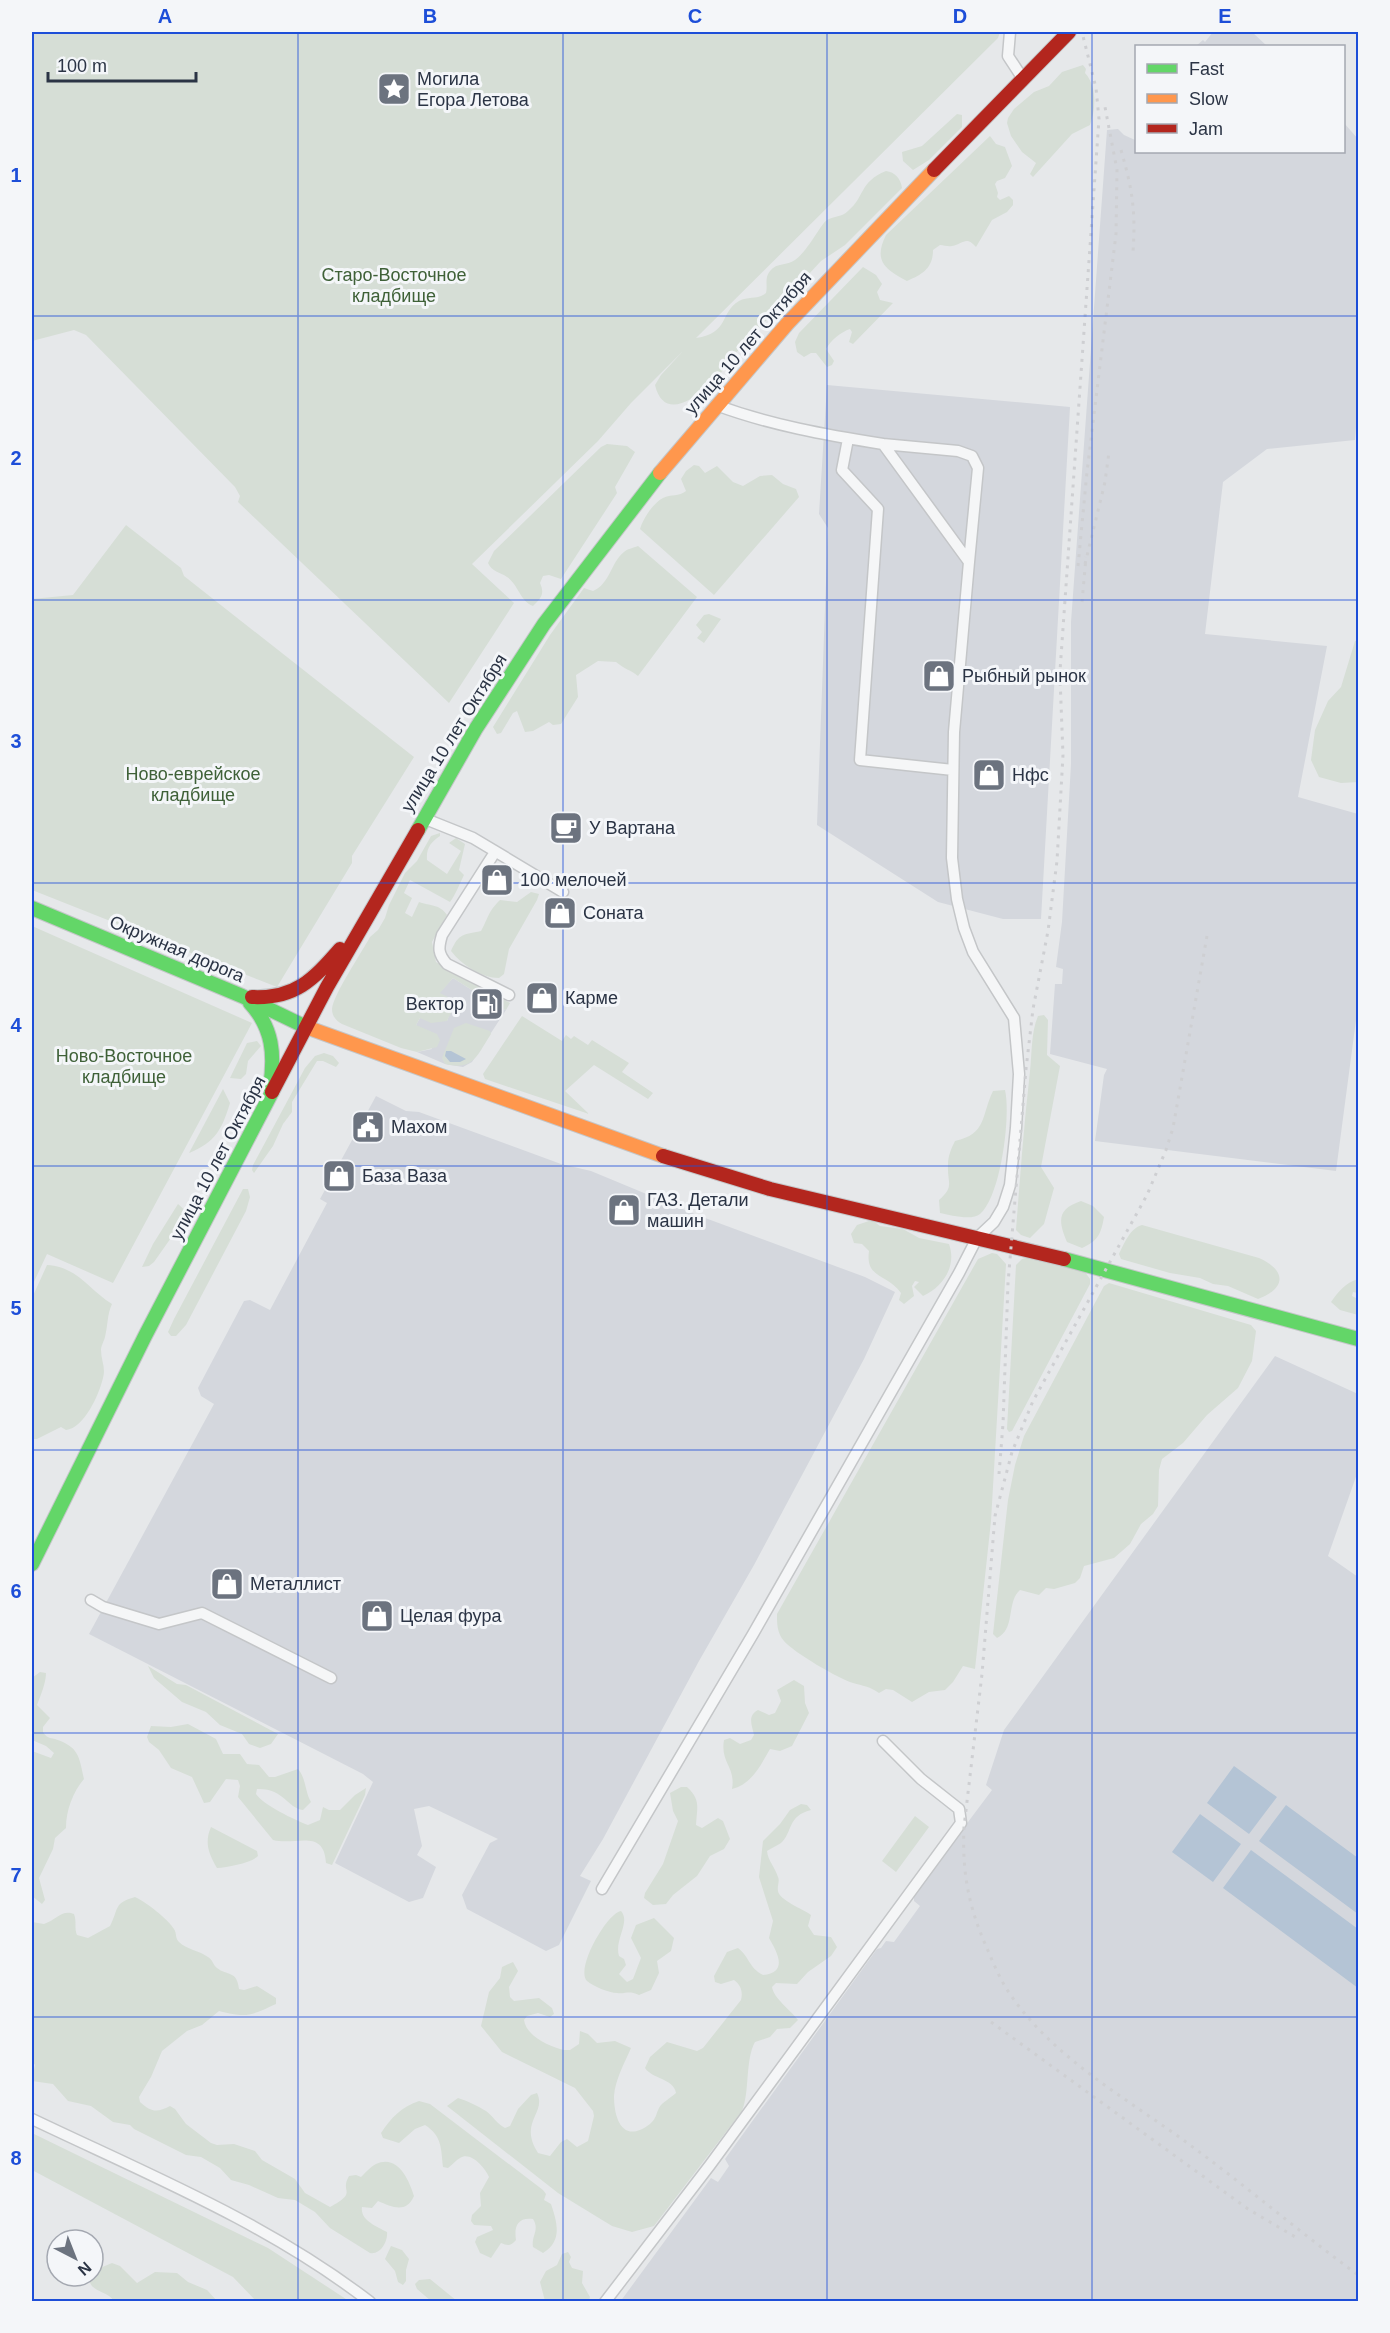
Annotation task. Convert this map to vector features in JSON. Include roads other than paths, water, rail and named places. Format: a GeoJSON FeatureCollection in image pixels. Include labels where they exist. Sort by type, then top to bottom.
{"type":"FeatureCollection","features":[{"type":"Feature","properties":{"kind":"main road","name":"улица 10 лет Октября"},"geometry":{"type":"LineString","coordinates":[[32,1564],[145,1336],[357,932],[475,730],[544,624],[658,476],[787,324],[1069,32]]}},
{"type":"Feature","properties":{"kind":"main road","name":"Окружная дорога"},"geometry":{"type":"LineString","coordinates":[[32,908],[242,996],[306,1027],[689,1165],[770,1190],[1127,1275],[1359,1339]]}},
{"type":"Feature","properties":{"kind":"main road"},"geometry":{"type":"LineString","coordinates":[[242,996],[277,998],[297,990],[315,976],[357,932]]}},
{"type":"Feature","properties":{"kind":"main road"},"geometry":{"type":"LineString","coordinates":[[242,996],[257,1010],[272,1036],[274,1063],[265,1108]]}},
{"type":"Feature","properties":{"kind":"street"},"geometry":{"type":"LineString","coordinates":[[1010,32],[1008,56],[1023,79]]}},
{"type":"Feature","properties":{"kind":"street"},"geometry":{"type":"LineString","coordinates":[[602,1888],[759,1624],[959,1274],[977,1238],[994,1222],[1004,1207],[1010,1185],[1016,1128],[1019,1074],[1014,1018],[973,952],[957,899],[952,858],[954,732],[978,468],[972,456],[958,451],[848,439],[747,417],[716,405]]}},
{"type":"Feature","properties":{"kind":"street"},"geometry":{"type":"LineString","coordinates":[[848,439],[842,470],[878,509],[860,760],[953,770]]}},
{"type":"Feature","properties":{"kind":"street"},"geometry":{"type":"LineString","coordinates":[[883,444],[969,562]]}},
{"type":"Feature","properties":{"kind":"street"},"geometry":{"type":"LineString","coordinates":[[423,818],[473,838],[562,892]]}},
{"type":"Feature","properties":{"kind":"street"},"geometry":{"type":"LineString","coordinates":[[495,852],[442,935],[438,946],[440,957],[447,964],[509,995]]}},
{"type":"Feature","properties":{"kind":"street"},"geometry":{"type":"LineString","coordinates":[[91,1600],[159,1624],[202,1613],[331,1678]]}},
{"type":"Feature","properties":{"kind":"street"},"geometry":{"type":"LineString","coordinates":[[605,2301],[710,2165],[961,1823],[959,1809],[921,1779],[883,1741]]}},
{"type":"Feature","properties":{"kind":"street"},"geometry":{"type":"LineString","coordinates":[[32,2119],[207,2202],[274,2238],[370,2301]]}},
{"type":"Feature","properties":{"kind":"water"},"geometry":{"type":"Polygon","coordinates":[[[446,1051],[451,1051],[466,1059],[460,1062],[450,1062],[445,1056],[446,1051]]]}},
{"type":"Feature","properties":{"kind":"water"},"geometry":{"type":"Polygon","coordinates":[[[1234,1766],[1277,1797],[1249,1834],[1207,1803],[1234,1766]]]}},
{"type":"Feature","properties":{"kind":"water"},"geometry":{"type":"Polygon","coordinates":[[[1286,1805],[1358,1858],[1358,1914],[1259,1841],[1286,1805]]]}},
{"type":"Feature","properties":{"kind":"water"},"geometry":{"type":"Polygon","coordinates":[[[1200,1814],[1241,1844],[1213,1882],[1172,1852],[1200,1814]]]}},
{"type":"Feature","properties":{"kind":"water"},"geometry":{"type":"Polygon","coordinates":[[[1251,1850],[1358,1929],[1358,1988],[1223,1888],[1251,1850]]]}},
{"type":"Feature","properties":{"kind":"railway"},"geometry":{"type":"LineString","coordinates":[[1059,685],[1099,119],[1096,88],[1082,32]]}},
{"type":"Feature","properties":{"kind":"railway"},"geometry":{"type":"LineString","coordinates":[[1078,566],[1116,234],[1117,170],[1105,107]]}},
{"type":"Feature","properties":{"kind":"railway"},"geometry":{"type":"LineString","coordinates":[[1121,150],[1132,200],[1133,251]]}},
{"type":"Feature","properties":{"kind":"railway"},"geometry":{"type":"LineString","coordinates":[[1085,564],[1105,482],[1109,452]]}},
{"type":"Feature","properties":{"kind":"railway"},"geometry":{"type":"LineString","coordinates":[[1082,602],[1086,557]]}},
{"type":"Feature","properties":{"kind":"railway"},"geometry":{"type":"LineString","coordinates":[[999,1474],[1008,1283],[1026,1069],[1033,1009],[1048,931],[1057,861],[1063,755],[1060,677]]}},
{"type":"Feature","properties":{"kind":"railway"},"geometry":{"type":"LineString","coordinates":[[1207,936],[1173,1128],[1166,1150],[1147,1195],[1033,1401],[1012,1452],[995,1516],[982,1674],[964,1827],[965,1873],[975,1916],[1000,1977],[1010,1994],[1048,2039],[1093,2077],[1190,2145],[1358,2275]]}},
{"type":"Feature","properties":{"kind":"railway"},"geometry":{"type":"LineString","coordinates":[[991,2022],[1248,2209],[1297,2238]]}},
{"type":"Feature","properties":{"kind":"place","name":"Могила Егора Летова"},"geometry":{"type":"Point","coordinates":[394,89]}},
{"type":"Feature","properties":{"kind":"place","name":"Рыбный рынок"},"geometry":{"type":"Point","coordinates":[939,676]}},
{"type":"Feature","properties":{"kind":"place","name":"Нфс"},"geometry":{"type":"Point","coordinates":[989,775]}},
{"type":"Feature","properties":{"kind":"place","name":"У Вартана"},"geometry":{"type":"Point","coordinates":[566,828]}},
{"type":"Feature","properties":{"kind":"place","name":"100 мелочей"},"geometry":{"type":"Point","coordinates":[497,880]}},
{"type":"Feature","properties":{"kind":"place","name":"Соната"},"geometry":{"type":"Point","coordinates":[560,913]}},
{"type":"Feature","properties":{"kind":"place","name":"Карме"},"geometry":{"type":"Point","coordinates":[542,998]}},
{"type":"Feature","properties":{"kind":"place","name":"Вектор"},"geometry":{"type":"Point","coordinates":[487,1004]}},
{"type":"Feature","properties":{"kind":"place","name":"Махом"},"geometry":{"type":"Point","coordinates":[368,1127]}},
{"type":"Feature","properties":{"kind":"place","name":"База Ваза"},"geometry":{"type":"Point","coordinates":[339,1176]}},
{"type":"Feature","properties":{"kind":"place","name":"ГАЗ. Детали машин"},"geometry":{"type":"Point","coordinates":[624,1210]}},
{"type":"Feature","properties":{"kind":"place","name":"Металлист"},"geometry":{"type":"Point","coordinates":[227,1584]}},
{"type":"Feature","properties":{"kind":"place","name":"Целая фура"},"geometry":{"type":"Point","coordinates":[377,1616]}},
{"type":"Feature","properties":{"kind":"park label","name":"Старо-Восточное кладбище"},"geometry":{"type":"Point","coordinates":[394,285]}},
{"type":"Feature","properties":{"kind":"park label","name":"Ново-еврейское кладбище"},"geometry":{"type":"Point","coordinates":[193,784]}},
{"type":"Feature","properties":{"kind":"park label","name":"Ново-Восточное кладбище"},"geometry":{"type":"Point","coordinates":[124,1066]}}]}
